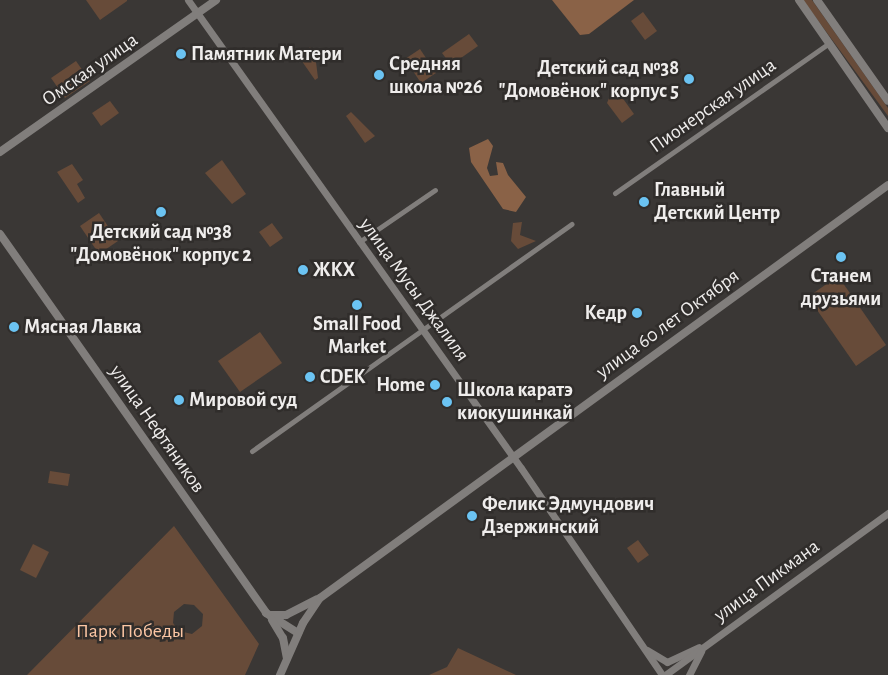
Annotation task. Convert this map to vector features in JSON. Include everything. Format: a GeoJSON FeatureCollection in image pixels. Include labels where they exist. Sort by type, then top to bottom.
{"type":"FeatureCollection","features":[{"type":"Feature","properties":{"kind":"main road","name":"Омская улица"},"geometry":{"type":"LineString","coordinates":[[0,152],[216,0]]}},
{"type":"Feature","properties":{"kind":"main road"},"geometry":{"type":"LineString","coordinates":[[799,0],[885,121],[888,128]]}},
{"type":"Feature","properties":{"kind":"main road"},"geometry":{"type":"LineString","coordinates":[[817,0],[888,101]]}},
{"type":"Feature","properties":{"kind":"main road","name":"улица 60 лет Октября"},"geometry":{"type":"LineString","coordinates":[[280,675],[298,633],[320,598],[888,185]]}},
{"type":"Feature","properties":{"kind":"main road","name":"улица Нефтяников"},"geometry":{"type":"LineString","coordinates":[[0,234],[266,613],[298,633]]}},
{"type":"Feature","properties":{"kind":"main road"},"geometry":{"type":"LineString","coordinates":[[266,613],[286,615],[320,598]]}},
{"type":"Feature","properties":{"kind":"main road"},"geometry":{"type":"LineString","coordinates":[[266,613],[283,638],[286,663]]}},
{"type":"Feature","properties":{"kind":"street","name":"улица Мусы Джалиля"},"geometry":{"type":"LineString","coordinates":[[188,0],[359,242],[423,329],[663,675]]}},
{"type":"Feature","properties":{"kind":"street","name":"Пионерская улица"},"geometry":{"type":"LineString","coordinates":[[615,194],[829,43]]}},
{"type":"Feature","properties":{"kind":"street"},"geometry":{"type":"LineString","coordinates":[[359,242],[435,190]]}},
{"type":"Feature","properties":{"kind":"street"},"geometry":{"type":"LineString","coordinates":[[252,451],[572,224]]}},
{"type":"Feature","properties":{"kind":"street","name":"улица Пикмана"},"geometry":{"type":"LineString","coordinates":[[663,675],[888,513]]}},
{"type":"Feature","properties":{"kind":"street"},"geometry":{"type":"LineString","coordinates":[[637,640],[652,655],[667,662],[704,646]]}},
{"type":"Feature","properties":{"kind":"street"},"geometry":{"type":"LineString","coordinates":[[689,675],[704,646]]}},
{"type":"Feature","properties":{"kind":"green space"},"geometry":{"type":"Polygon","coordinates":[[[86,0],[127,0],[127,1],[100,20],[86,0]]]}},
{"type":"Feature","properties":{"kind":"green space"},"geometry":{"type":"Polygon","coordinates":[[[803,0],[812,0],[888,108],[888,116],[803,0]]]}},
{"type":"Feature","properties":{"kind":"green space"},"geometry":{"type":"Polygon","coordinates":[[[643,12],[657,31],[645,40],[631,21],[643,12]]]}},
{"type":"Feature","properties":{"kind":"green space"},"geometry":{"type":"Polygon","coordinates":[[[469,34],[478,46],[451,65],[442,53],[469,34]]]}},
{"type":"Feature","properties":{"kind":"green space"},"geometry":{"type":"Polygon","coordinates":[[[310,47],[315,54],[318,78],[315,80],[299,57],[310,47]]]}},
{"type":"Feature","properties":{"kind":"green space"},"geometry":{"type":"Polygon","coordinates":[[[420,49],[436,73],[421,83],[405,59],[420,49]]]}},
{"type":"Feature","properties":{"kind":"green space"},"geometry":{"type":"Polygon","coordinates":[[[76,61],[90,81],[65,98],[51,78],[76,61]]]}},
{"type":"Feature","properties":{"kind":"green space"},"geometry":{"type":"Polygon","coordinates":[[[614,86],[634,114],[622,123],[607,103],[614,86]]]}},
{"type":"Feature","properties":{"kind":"green space"},"geometry":{"type":"Polygon","coordinates":[[[110,101],[119,113],[101,126],[92,113],[110,101]]]}},
{"type":"Feature","properties":{"kind":"green space"},"geometry":{"type":"Polygon","coordinates":[[[351,112],[375,136],[365,143],[346,116],[351,112]]]}},
{"type":"Feature","properties":{"kind":"green space"},"geometry":{"type":"Polygon","coordinates":[[[222,160],[246,194],[232,204],[205,173],[222,160]]]}},
{"type":"Feature","properties":{"kind":"green space"},"geometry":{"type":"Polygon","coordinates":[[[72,164],[83,180],[77,184],[85,198],[78,203],[57,172],[72,164]]]}},
{"type":"Feature","properties":{"kind":"green space"},"geometry":{"type":"Polygon","coordinates":[[[99,213],[118,241],[99,254],[80,226],[99,213]]]}},
{"type":"Feature","properties":{"kind":"green space"},"geometry":{"type":"Polygon","coordinates":[[[522,222],[520,235],[536,241],[518,249],[511,241],[513,223],[522,222]]]}},
{"type":"Feature","properties":{"kind":"green space"},"geometry":{"type":"Polygon","coordinates":[[[272,223],[283,238],[270,247],[259,232],[272,223]]]}},
{"type":"Feature","properties":{"kind":"green space"},"geometry":{"type":"Polygon","coordinates":[[[838,276],[886,345],[856,366],[808,297],[838,276]]]}},
{"type":"Feature","properties":{"kind":"green space"},"geometry":{"type":"Polygon","coordinates":[[[260,332],[282,363],[240,392],[218,361],[260,332]]]}},
{"type":"Feature","properties":{"kind":"green space"},"geometry":{"type":"Polygon","coordinates":[[[50,471],[70,474],[68,486],[48,483],[50,471]]]}},
{"type":"Feature","properties":{"kind":"green space","name":"Парк Победы"},"geometry":{"type":"Polygon","coordinates":[[[174,526],[259,644],[245,675],[27,675],[174,526]],[[184,604],[174,612],[173,623],[179,631],[192,634],[202,626],[203,614],[194,605],[184,604]]]}},
{"type":"Feature","properties":{"kind":"green space"},"geometry":{"type":"Polygon","coordinates":[[[638,540],[649,555],[638,563],[627,548],[638,540]]]}},
{"type":"Feature","properties":{"kind":"green space"},"geometry":{"type":"Polygon","coordinates":[[[33,544],[49,552],[36,578],[20,570],[33,544]]]}},
{"type":"Feature","properties":{"kind":"green space"},"geometry":{"type":"Polygon","coordinates":[[[458,648],[516,675],[429,675],[447,667],[458,648]]]}},
{"type":"Feature","properties":{"kind":"shaded area"},"geometry":{"type":"Polygon","coordinates":[[[552,0],[634,0],[589,34],[580,35],[552,0]]]}},
{"type":"Feature","properties":{"kind":"shaded area"},"geometry":{"type":"Polygon","coordinates":[[[488,139],[493,146],[487,168],[490,176],[498,175],[496,162],[503,163],[508,175],[526,197],[516,212],[503,209],[471,162],[469,148],[488,139]]]}},
{"type":"Feature","properties":{"kind":"place","name":"Памятник Матери"},"geometry":{"type":"Point","coordinates":[181,54]}},
{"type":"Feature","properties":{"kind":"place","name":"Средняя школа №26"},"geometry":{"type":"Point","coordinates":[379,75]}},
{"type":"Feature","properties":{"kind":"place","name":"Детский сад №38 \"Домовёнок\" корпус 5"},"geometry":{"type":"Point","coordinates":[689,79]}},
{"type":"Feature","properties":{"kind":"place","name":"Главный Детский Центр"},"geometry":{"type":"Point","coordinates":[644,202]}},
{"type":"Feature","properties":{"kind":"place","name":"Детский сад №38 \"Домовёнок\" корпус 2"},"geometry":{"type":"Point","coordinates":[161,212]}},
{"type":"Feature","properties":{"kind":"place","name":"Станем друзьями"},"geometry":{"type":"Point","coordinates":[841,257]}},
{"type":"Feature","properties":{"kind":"place","name":"ЖКХ"},"geometry":{"type":"Point","coordinates":[303,270]}},
{"type":"Feature","properties":{"kind":"place","name":"Small Food Market"},"geometry":{"type":"Point","coordinates":[357,305]}},
{"type":"Feature","properties":{"kind":"place","name":"Кедр"},"geometry":{"type":"Point","coordinates":[637,313]}},
{"type":"Feature","properties":{"kind":"place","name":"Мясная Лавка"},"geometry":{"type":"Point","coordinates":[14,327]}},
{"type":"Feature","properties":{"kind":"place","name":"CDEK"},"geometry":{"type":"Point","coordinates":[310,377]}},
{"type":"Feature","properties":{"kind":"place","name":"Home"},"geometry":{"type":"Point","coordinates":[435,385]}},
{"type":"Feature","properties":{"kind":"place","name":"Мировой суд"},"geometry":{"type":"Point","coordinates":[179,400]}},
{"type":"Feature","properties":{"kind":"place","name":"Школа каратэ киокушинкай"},"geometry":{"type":"Point","coordinates":[447,402]}},
{"type":"Feature","properties":{"kind":"place","name":"Феликс Эдмундович Дзержинский"},"geometry":{"type":"Point","coordinates":[472,516]}}]}
